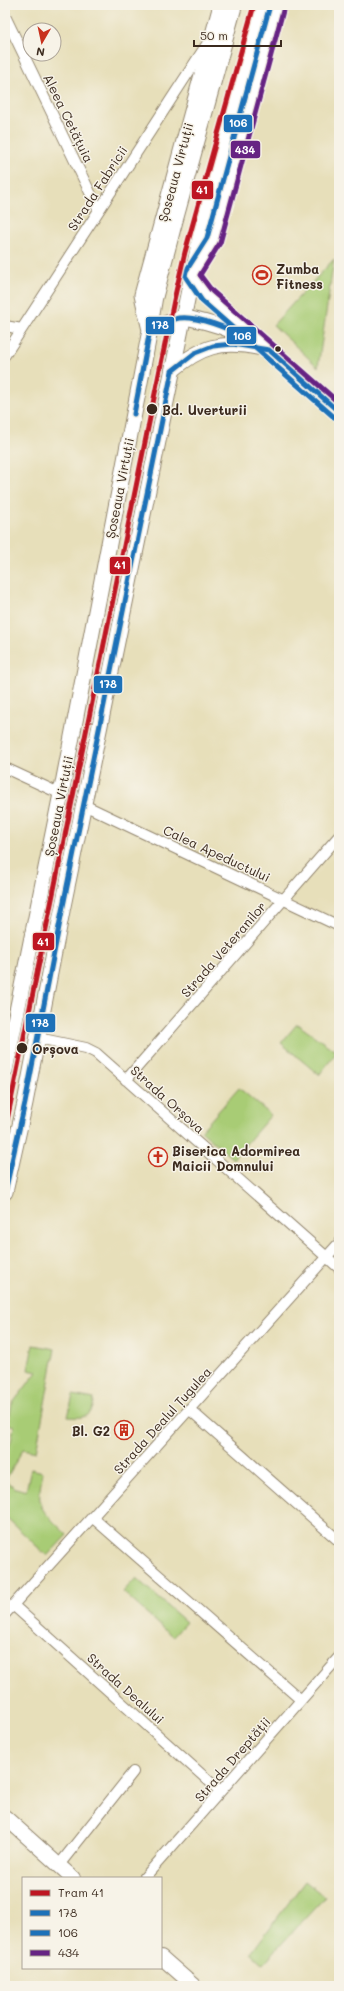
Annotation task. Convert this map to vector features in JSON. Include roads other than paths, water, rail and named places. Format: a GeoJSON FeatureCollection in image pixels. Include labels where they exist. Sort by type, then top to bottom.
{"type":"FeatureCollection","features":[{"type":"Feature","properties":{"kind":"main road","name":"Șoseaua Virtuții"},"geometry":{"type":"LineString","coordinates":[[5,1070],[61,794],[150,330],[142,295],[221,5]]}},
{"type":"Feature","properties":{"kind":"main road"},"geometry":{"type":"LineString","coordinates":[[150,330],[173,230],[236,5]]}},
{"type":"Feature","properties":{"kind":"main road"},"geometry":{"type":"LineString","coordinates":[[264,5],[200,237],[192,275],[207,296],[339,412]]}},
{"type":"Feature","properties":{"kind":"main road","name":"Șoseaua Virtuții"},"geometry":{"type":"LineString","coordinates":[[5,1192],[38,1038],[62,911],[192,275],[213,240],[277,5]]}},
{"type":"Feature","properties":{"kind":"main road"},"geometry":{"type":"LineString","coordinates":[[150,330],[162,324],[183,318],[230,330],[269,350]]}},
{"type":"Feature","properties":{"kind":"main road"},"geometry":{"type":"LineString","coordinates":[[172,371],[195,353],[213,346],[233,344],[269,350]]}},
{"type":"Feature","properties":{"kind":"main road"},"geometry":{"type":"LineString","coordinates":[[5,1817],[72,1877]]}},
{"type":"Feature","properties":{"kind":"main road"},"geometry":{"type":"LineString","coordinates":[[162,1958],[194,1986]]}},
{"type":"Feature","properties":{"kind":"street","name":"Aleea Cetățuia"},"geometry":{"type":"LineString","coordinates":[[5,16],[98,209]]}},
{"type":"Feature","properties":{"kind":"street","name":"Strada Fabricii"},"geometry":{"type":"LineString","coordinates":[[5,355],[98,209],[212,36]]}},
{"type":"Feature","properties":{"kind":"street"},"geometry":{"type":"LineString","coordinates":[[5,326],[22,329]]}},
{"type":"Feature","properties":{"kind":"street"},"geometry":{"type":"LineString","coordinates":[[5,768],[61,794]]}},
{"type":"Feature","properties":{"kind":"street","name":"Calea Apeductului"},"geometry":{"type":"LineString","coordinates":[[84,805],[339,926]]}},
{"type":"Feature","properties":{"kind":"street","name":"Strada Veteranilor"},"geometry":{"type":"LineString","coordinates":[[126,1080],[339,836]]}},
{"type":"Feature","properties":{"kind":"street","name":"Strada Orșova"},"geometry":{"type":"LineString","coordinates":[[38,1038],[92,1050],[339,1268]]}},
{"type":"Feature","properties":{"kind":"street","name":"Strada Dealul Țugulea"},"geometry":{"type":"LineString","coordinates":[[5,1614],[339,1243]]}},
{"type":"Feature","properties":{"kind":"street"},"geometry":{"type":"LineString","coordinates":[[189,1409],[339,1540]]}},
{"type":"Feature","properties":{"kind":"street"},"geometry":{"type":"LineString","coordinates":[[92,1517],[301,1700]]}},
{"type":"Feature","properties":{"kind":"street","name":"Strada Dealului"},"geometry":{"type":"LineString","coordinates":[[13,1605],[220,1791]]}},
{"type":"Feature","properties":{"kind":"street","name":"Strada Dreptății"},"geometry":{"type":"LineString","coordinates":[[145,1877],[339,1657]]}},
{"type":"Feature","properties":{"kind":"street"},"geometry":{"type":"LineString","coordinates":[[59,1865],[133,1772]]}},
{"type":"Feature","properties":{"kind":"tram line","name":"41"},"geometry":{"type":"LineString","coordinates":[[5,1130],[174,300],[185,252],[254,5]]}},
{"type":"Feature","properties":{"kind":"place","name":"Zumba Fitness"},"geometry":{"type":"Point","coordinates":[262,275]}},
{"type":"Feature","properties":{"kind":"place","name":"Bd. Uverturii"},"geometry":{"type":"Point","coordinates":[152,409]}},
{"type":"Feature","properties":{"kind":"place","name":"Orșova"},"geometry":{"type":"Point","coordinates":[22,1048]}},
{"type":"Feature","properties":{"kind":"place","name":"Biserica Adormirea Maicii Domnului"},"geometry":{"type":"Point","coordinates":[158,1157]}},
{"type":"Feature","properties":{"kind":"place","name":"Bl. G2"},"geometry":{"type":"Point","coordinates":[124,1430]}}]}
